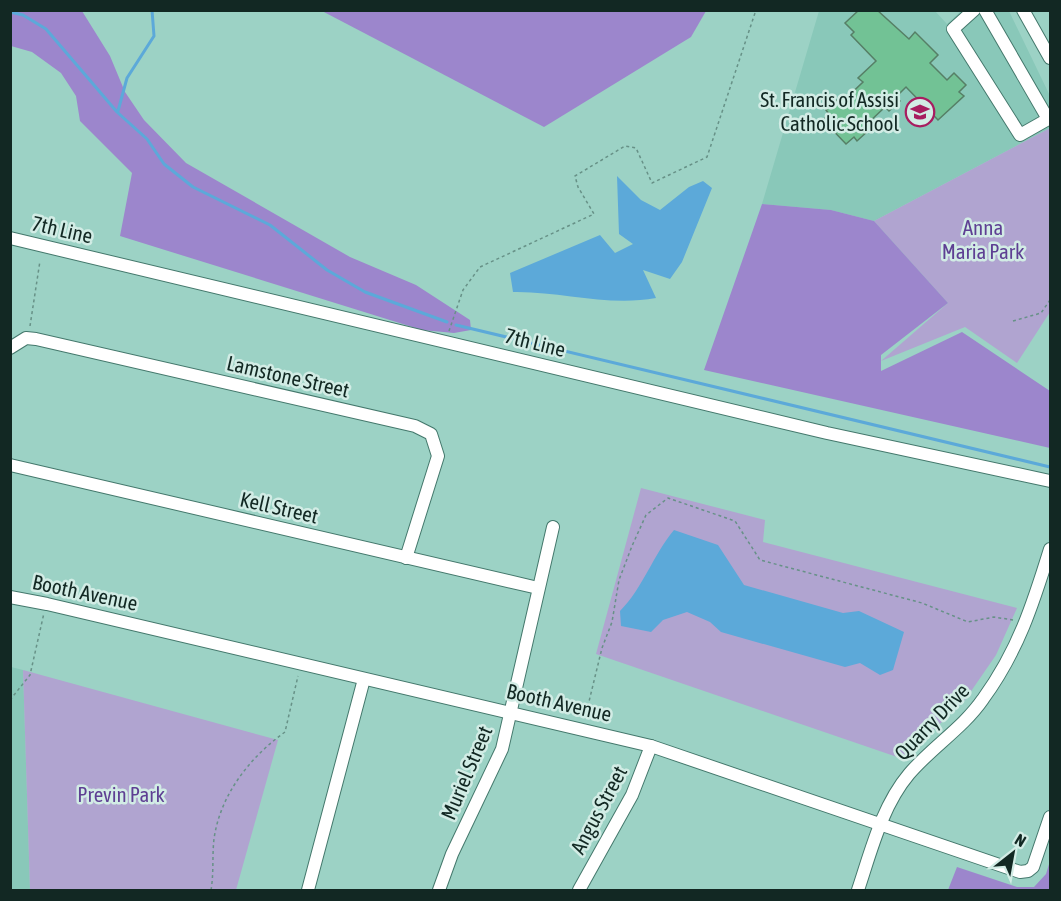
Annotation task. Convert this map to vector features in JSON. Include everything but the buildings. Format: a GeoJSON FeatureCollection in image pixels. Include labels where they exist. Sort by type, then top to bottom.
{"type":"FeatureCollection","features":[{"type":"Feature","properties":{"kind":"street"},"geometry":{"type":"LineString","coordinates":[[974,10],[952,29],[1020,135],[1049,118],[984,10]]}},
{"type":"Feature","properties":{"kind":"street"},"geometry":{"type":"LineString","coordinates":[[1023,10],[1050,58]]}},
{"type":"Feature","properties":{"kind":"street","name":"7th Line"},"geometry":{"type":"LineString","coordinates":[[10,238],[826,433],[1050,480]]}},
{"type":"Feature","properties":{"kind":"street","name":"Lamstone Street"},"geometry":{"type":"LineString","coordinates":[[10,348],[26,338],[36,339],[415,426],[431,434],[438,456],[406,558]]}},
{"type":"Feature","properties":{"kind":"street","name":"Kell Street"},"geometry":{"type":"LineString","coordinates":[[10,465],[538,588]]}},
{"type":"Feature","properties":{"kind":"street","name":"Muriel Street"},"geometry":{"type":"LineString","coordinates":[[439,891],[452,854],[495,767],[511,712],[553,527]]}},
{"type":"Feature","properties":{"kind":"street","name":"Quarry Drive"},"geometry":{"type":"LineString","coordinates":[[858,891],[880,825],[893,796],[909,774],[958,728],[983,700],[1008,660],[1025,628],[1050,549]]}},
{"type":"Feature","properties":{"kind":"street","name":"Booth Avenue"},"geometry":{"type":"LineString","coordinates":[[10,597],[651,746],[1020,872],[1034,867],[1050,817]]}},
{"type":"Feature","properties":{"kind":"street"},"geometry":{"type":"LineString","coordinates":[[308,891],[364,679]]}},
{"type":"Feature","properties":{"kind":"street","name":"Angus Street"},"geometry":{"type":"LineString","coordinates":[[579,891],[632,795],[651,746]]}},
{"type":"Feature","properties":{"kind":"path"},"geometry":{"type":"LineString","coordinates":[[446,341],[463,290],[480,267],[594,214],[578,187],[575,176],[625,146],[636,148],[652,183],[707,157],[756,10]]}},
{"type":"Feature","properties":{"kind":"path"},"geometry":{"type":"LineString","coordinates":[[30,330],[40,261]]}},
{"type":"Feature","properties":{"kind":"path"},"geometry":{"type":"LineString","coordinates":[[1013,321],[1041,313],[1050,300]]}},
{"type":"Feature","properties":{"kind":"path"},"geometry":{"type":"LineString","coordinates":[[586,717],[602,648],[612,622],[619,580],[646,515],[668,498],[735,520],[760,560],[922,603],[968,622],[994,617],[1014,620]]}},
{"type":"Feature","properties":{"kind":"path"},"geometry":{"type":"LineString","coordinates":[[10,700],[30,675],[44,616]]}},
{"type":"Feature","properties":{"kind":"path"},"geometry":{"type":"LineString","coordinates":[[211,891],[214,839],[227,797],[247,768],[269,743],[285,732],[298,676]]}},
{"type":"Feature","properties":{"kind":"shaded area"},"geometry":{"type":"Polygon","coordinates":[[[706,10],[691,37],[544,127],[322,11],[706,10]]]}},
{"type":"Feature","properties":{"kind":"shaded area"},"geometry":{"type":"Polygon","coordinates":[[[10,11],[82,11],[110,56],[125,92],[144,120],[186,163],[350,257],[416,285],[470,320],[471,330],[454,333],[422,330],[120,236],[132,173],[80,121],[76,96],[61,73],[32,52],[11,46],[10,11]]]}},
{"type":"Feature","properties":{"kind":"shaded area","name":"St. Francis of Assisi Catholic School"},"geometry":{"type":"Polygon","coordinates":[[[819,11],[935,11],[947,24],[961,11],[1009,11],[1050,96],[1050,128],[874,221],[831,210],[762,204],[819,11]]]}},
{"type":"Feature","properties":{"kind":"shaded area"},"geometry":{"type":"Polygon","coordinates":[[[762,204],[831,210],[874,221],[948,303],[881,355],[881,371],[962,332],[1050,391],[1050,448],[704,370],[762,204]]]}},
{"type":"Feature","properties":{"kind":"shaded area"},"geometry":{"type":"Polygon","coordinates":[[[11,667],[23,670],[30,890],[11,890],[11,667]]]}},
{"type":"Feature","properties":{"kind":"shaded area"},"geometry":{"type":"Polygon","coordinates":[[[1050,861],[1050,890],[948,890],[957,867],[1017,887],[1034,887],[1046,874],[1050,861]]]}},
{"type":"Feature","properties":{"kind":"green space","name":"Anna Maria Park"},"geometry":{"type":"Polygon","coordinates":[[[1050,128],[1050,312],[1017,363],[965,327],[881,361],[948,303],[874,221],[1050,128]]]}},
{"type":"Feature","properties":{"kind":"green space"},"geometry":{"type":"Polygon","coordinates":[[[641,488],[765,520],[763,542],[1017,608],[996,655],[965,700],[903,759],[596,654],[641,488]]]}},
{"type":"Feature","properties":{"kind":"green space","name":"Previn Park"},"geometry":{"type":"Polygon","coordinates":[[[23,670],[278,740],[236,890],[30,890],[23,670]]]}},
{"type":"Feature","properties":{"kind":"water"},"geometry":{"type":"Polygon","coordinates":[[[617,176],[641,200],[660,210],[689,187],[703,181],[712,188],[682,262],[670,279],[643,270],[656,298],[620,301],[513,292],[510,273],[600,235],[615,253],[633,244],[619,234],[617,176]]]}},
{"type":"Feature","properties":{"kind":"water"},"geometry":{"type":"Polygon","coordinates":[[[674,530],[718,545],[744,585],[843,613],[859,611],[904,632],[893,670],[880,675],[860,663],[845,667],[721,632],[710,622],[687,612],[663,620],[651,632],[621,626],[620,611],[635,592],[674,530]]]}},
{"type":"Feature","properties":{"kind":"waterway"},"geometry":{"type":"LineString","coordinates":[[118,111],[127,78],[154,36],[152,10]]}},
{"type":"Feature","properties":{"kind":"waterway"},"geometry":{"type":"LineString","coordinates":[[10,12],[23,15],[46,29],[117,112],[147,139],[164,164],[193,187],[270,225],[327,270],[365,292],[447,322]]}},
{"type":"Feature","properties":{"kind":"waterway"},"geometry":{"type":"LineString","coordinates":[[456,325],[1050,467]]}},
{"type":"Feature","properties":{"kind":"place","name":"St. Francis of Assisi Catholic School"},"geometry":{"type":"Point","coordinates":[920,112]}}]}
